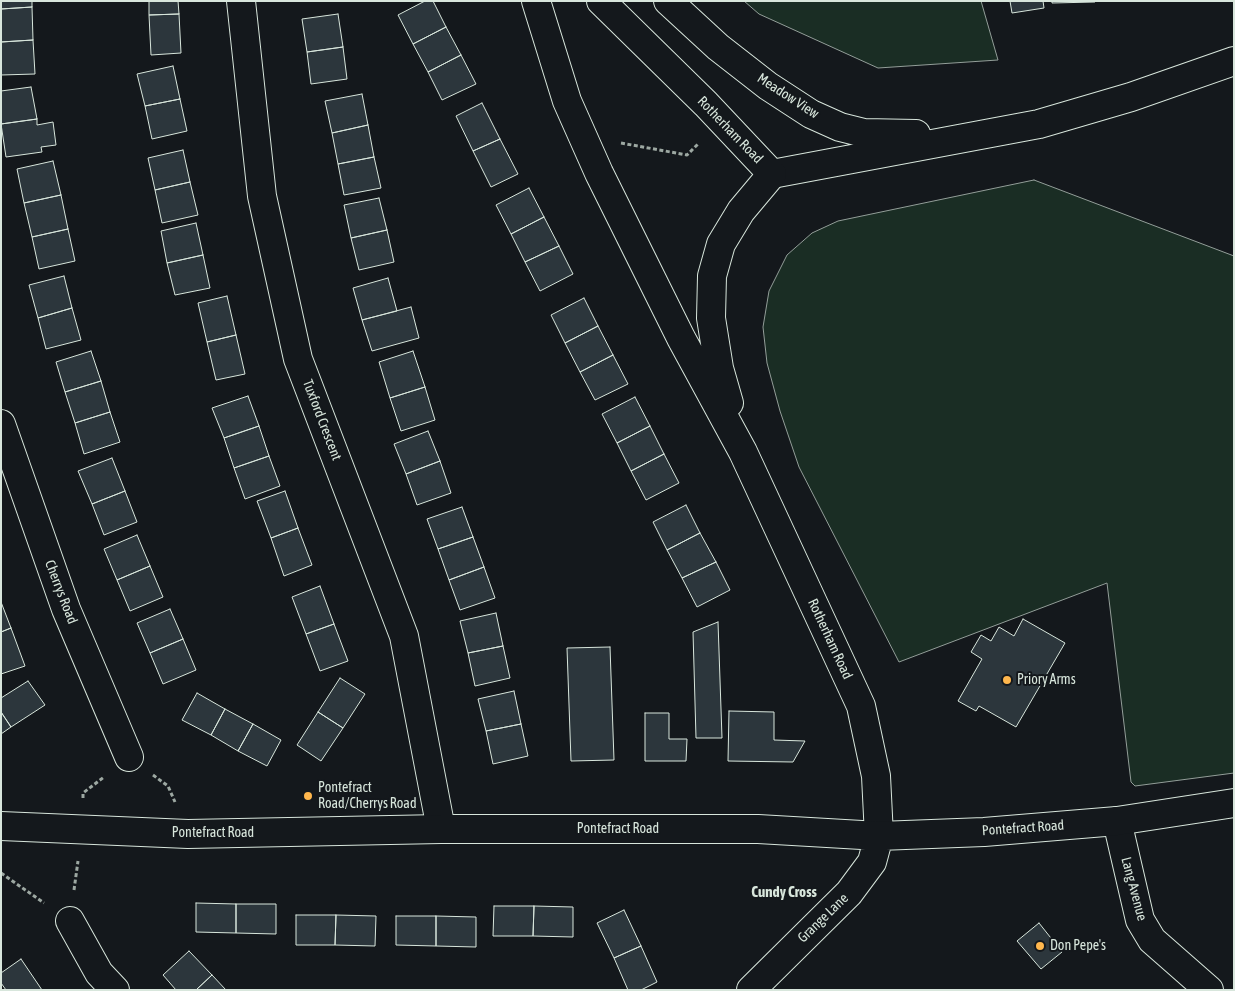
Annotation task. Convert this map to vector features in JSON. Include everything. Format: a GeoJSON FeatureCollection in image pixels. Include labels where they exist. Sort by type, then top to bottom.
{"type":"FeatureCollection","features":[{"type":"Feature","properties":{"kind":"main road","name":"Tuxford Crescent"},"geometry":{"type":"LineString","coordinates":[[240,1],[262,196],[298,359],[404,636],[441,829]]}},
{"type":"Feature","properties":{"kind":"main road","name":"Rotherham Road"},"geometry":{"type":"LineString","coordinates":[[536,1],[567,101],[599,174],[681,338],[743,452],[861,706],[876,776],[880,836]]}},
{"type":"Feature","properties":{"kind":"main road","name":"Rotherham Road"},"geometry":{"type":"LineString","coordinates":[[601,1],[706,104],[772,174],[741,212],[720,244],[712,276],[711,318],[719,368],[743,452]]}},
{"type":"Feature","properties":{"kind":"main road","name":"Meadow View"},"geometry":{"type":"LineString","coordinates":[[668,1],[718,47],[768,86],[811,114],[840,127],[864,133],[992,134]]}},
{"type":"Feature","properties":{"kind":"main road","name":"Meadow View"},"geometry":{"type":"LineString","coordinates":[[772,174],[1039,124],[1131,97],[1234,61]]}},
{"type":"Feature","properties":{"kind":"main road","name":"Cherrys Road"},"geometry":{"type":"LineString","coordinates":[[1,424],[66,609],[129,757]]}},
{"type":"Feature","properties":{"kind":"main road","name":"Pontefract Road"},"geometry":{"type":"LineString","coordinates":[[1,826],[188,834],[441,829],[758,829],[880,836],[984,832],[1117,821],[1234,803]]}},
{"type":"Feature","properties":{"kind":"main road","name":"Lang Avenue"},"geometry":{"type":"LineString","coordinates":[[1117,821],[1140,920],[1152,940],[1209,990]]}},
{"type":"Feature","properties":{"kind":"main road","name":"Grange Lane"},"geometry":{"type":"LineString","coordinates":[[750,990],[849,893],[872,862],[880,836]]}},
{"type":"Feature","properties":{"kind":"main road"},"geometry":{"type":"LineString","coordinates":[[70,922],[99,973],[115,990]]}},
{"type":"Feature","properties":{"kind":"path"},"geometry":{"type":"LineString","coordinates":[[129,757],[168,786],[188,834]]}},
{"type":"Feature","properties":{"kind":"path"},"geometry":{"type":"LineString","coordinates":[[1,873],[70,922]]}},
{"type":"Feature","properties":{"kind":"green space"},"geometry":{"type":"Polygon","coordinates":[[[744,1],[981,1],[998,60],[878,68],[759,14],[744,1]]]}},
{"type":"Feature","properties":{"kind":"green space"},"geometry":{"type":"Polygon","coordinates":[[[1034,180],[1234,256],[1234,773],[1135,786],[1131,782],[1107,583],[899,662],[799,467],[780,411],[767,363],[763,327],[769,291],[787,255],[812,233],[838,221],[1034,180]]]}},
{"type":"Feature","properties":{"kind":"building"},"geometry":{"type":"Polygon","coordinates":[[[1,1],[32,1],[32,7],[1,9],[1,1]]]}},
{"type":"Feature","properties":{"kind":"building"},"geometry":{"type":"Polygon","coordinates":[[[149,1],[178,1],[179,14],[149,15],[149,1]]]}},
{"type":"Feature","properties":{"kind":"building"},"geometry":{"type":"Polygon","coordinates":[[[425,1],[433,1],[446,27],[413,44],[398,15],[425,1]]]}},
{"type":"Feature","properties":{"kind":"building"},"geometry":{"type":"Polygon","coordinates":[[[1010,1],[1043,1],[1044,8],[1012,13],[1010,1]]]}},
{"type":"Feature","properties":{"kind":"building"},"geometry":{"type":"Polygon","coordinates":[[[1052,1],[1095,1],[1095,2],[1052,3],[1052,1]]]}},
{"type":"Feature","properties":{"kind":"building"},"geometry":{"type":"Polygon","coordinates":[[[32,7],[33,40],[1,42],[1,9],[32,7]]]}},
{"type":"Feature","properties":{"kind":"building"},"geometry":{"type":"Polygon","coordinates":[[[179,14],[181,53],[151,55],[149,15],[179,14]]]}},
{"type":"Feature","properties":{"kind":"building"},"geometry":{"type":"Polygon","coordinates":[[[338,14],[343,47],[307,52],[302,19],[338,14]]]}},
{"type":"Feature","properties":{"kind":"building"},"geometry":{"type":"Polygon","coordinates":[[[446,27],[461,55],[428,72],[413,44],[446,27]]]}},
{"type":"Feature","properties":{"kind":"building"},"geometry":{"type":"Polygon","coordinates":[[[33,40],[35,74],[1,75],[1,42],[33,40]]]}},
{"type":"Feature","properties":{"kind":"building"},"geometry":{"type":"Polygon","coordinates":[[[343,47],[347,79],[311,84],[307,52],[343,47]]]}},
{"type":"Feature","properties":{"kind":"building"},"geometry":{"type":"Polygon","coordinates":[[[461,55],[476,84],[442,100],[428,72],[461,55]]]}},
{"type":"Feature","properties":{"kind":"building"},"geometry":{"type":"Polygon","coordinates":[[[173,66],[180,99],[145,106],[137,74],[173,66]]]}},
{"type":"Feature","properties":{"kind":"building"},"geometry":{"type":"Polygon","coordinates":[[[31,87],[37,119],[1,124],[1,91],[31,87]]]}},
{"type":"Feature","properties":{"kind":"building"},"geometry":{"type":"Polygon","coordinates":[[[362,94],[368,125],[332,133],[325,101],[362,94]]]}},
{"type":"Feature","properties":{"kind":"building"},"geometry":{"type":"Polygon","coordinates":[[[180,99],[187,131],[152,139],[145,106],[180,99]]]}},
{"type":"Feature","properties":{"kind":"building"},"geometry":{"type":"Polygon","coordinates":[[[482,103],[500,139],[473,151],[456,116],[482,103]]]}},
{"type":"Feature","properties":{"kind":"building"},"geometry":{"type":"Polygon","coordinates":[[[37,119],[37,125],[53,122],[56,145],[41,147],[42,152],[6,157],[1,124],[37,119]]]}},
{"type":"Feature","properties":{"kind":"building"},"geometry":{"type":"Polygon","coordinates":[[[368,125],[374,157],[338,164],[332,133],[368,125]]]}},
{"type":"Feature","properties":{"kind":"building"},"geometry":{"type":"Polygon","coordinates":[[[500,139],[518,174],[491,187],[473,151],[500,139]]]}},
{"type":"Feature","properties":{"kind":"building"},"geometry":{"type":"Polygon","coordinates":[[[183,150],[190,182],[155,190],[148,158],[183,150]]]}},
{"type":"Feature","properties":{"kind":"building"},"geometry":{"type":"Polygon","coordinates":[[[374,157],[381,188],[344,195],[338,164],[374,157]]]}},
{"type":"Feature","properties":{"kind":"building"},"geometry":{"type":"Polygon","coordinates":[[[53,161],[61,195],[24,203],[17,169],[53,161]]]}},
{"type":"Feature","properties":{"kind":"building"},"geometry":{"type":"Polygon","coordinates":[[[190,182],[198,215],[162,223],[155,190],[190,182]]]}},
{"type":"Feature","properties":{"kind":"building"},"geometry":{"type":"Polygon","coordinates":[[[529,188],[544,217],[511,234],[496,205],[529,188]]]}},
{"type":"Feature","properties":{"kind":"building"},"geometry":{"type":"Polygon","coordinates":[[[61,195],[68,229],[32,237],[24,203],[61,195]]]}},
{"type":"Feature","properties":{"kind":"building"},"geometry":{"type":"Polygon","coordinates":[[[379,198],[387,230],[351,238],[344,205],[379,198]]]}},
{"type":"Feature","properties":{"kind":"building"},"geometry":{"type":"Polygon","coordinates":[[[544,217],[559,246],[525,262],[511,234],[544,217]]]}},
{"type":"Feature","properties":{"kind":"building"},"geometry":{"type":"Polygon","coordinates":[[[196,223],[203,255],[167,263],[161,231],[196,223]]]}},
{"type":"Feature","properties":{"kind":"building"},"geometry":{"type":"Polygon","coordinates":[[[68,229],[75,261],[39,269],[32,237],[68,229]]]}},
{"type":"Feature","properties":{"kind":"building"},"geometry":{"type":"Polygon","coordinates":[[[387,230],[394,262],[359,270],[351,238],[387,230]]]}},
{"type":"Feature","properties":{"kind":"building"},"geometry":{"type":"Polygon","coordinates":[[[559,246],[573,274],[540,291],[525,262],[559,246]]]}},
{"type":"Feature","properties":{"kind":"building"},"geometry":{"type":"Polygon","coordinates":[[[203,255],[210,288],[175,295],[167,263],[203,255]]]}},
{"type":"Feature","properties":{"kind":"building"},"geometry":{"type":"Polygon","coordinates":[[[64,276],[72,308],[38,318],[29,285],[64,276]]]}},
{"type":"Feature","properties":{"kind":"building"},"geometry":{"type":"Polygon","coordinates":[[[388,278],[397,311],[362,320],[353,288],[388,278]]]}},
{"type":"Feature","properties":{"kind":"building"},"geometry":{"type":"Polygon","coordinates":[[[227,296],[236,335],[207,342],[198,303],[227,296]]]}},
{"type":"Feature","properties":{"kind":"building"},"geometry":{"type":"Polygon","coordinates":[[[584,298],[598,326],[565,343],[551,315],[584,298]]]}},
{"type":"Feature","properties":{"kind":"building"},"geometry":{"type":"Polygon","coordinates":[[[411,307],[419,338],[372,351],[362,320],[411,307]]]}},
{"type":"Feature","properties":{"kind":"building"},"geometry":{"type":"Polygon","coordinates":[[[72,308],[81,340],[46,349],[38,318],[72,308]]]}},
{"type":"Feature","properties":{"kind":"building"},"geometry":{"type":"Polygon","coordinates":[[[598,326],[613,355],[580,372],[565,343],[598,326]]]}},
{"type":"Feature","properties":{"kind":"building"},"geometry":{"type":"Polygon","coordinates":[[[236,335],[245,374],[216,380],[207,342],[236,335]]]}},
{"type":"Feature","properties":{"kind":"building"},"geometry":{"type":"Polygon","coordinates":[[[91,351],[101,381],[65,392],[56,362],[91,351]]]}},
{"type":"Feature","properties":{"kind":"building"},"geometry":{"type":"Polygon","coordinates":[[[413,351],[425,387],[390,398],[379,362],[413,351]]]}},
{"type":"Feature","properties":{"kind":"building"},"geometry":{"type":"Polygon","coordinates":[[[613,355],[628,384],[595,400],[580,372],[613,355]]]}},
{"type":"Feature","properties":{"kind":"building"},"geometry":{"type":"Polygon","coordinates":[[[101,381],[110,412],[75,423],[65,392],[101,381]]]}},
{"type":"Feature","properties":{"kind":"building"},"geometry":{"type":"Polygon","coordinates":[[[425,387],[435,420],[401,431],[390,398],[425,387]]]}},
{"type":"Feature","properties":{"kind":"building"},"geometry":{"type":"Polygon","coordinates":[[[248,396],[259,426],[224,438],[212,408],[248,396]]]}},
{"type":"Feature","properties":{"kind":"building"},"geometry":{"type":"Polygon","coordinates":[[[635,397],[650,426],[617,443],[602,414],[635,397]]]}},
{"type":"Feature","properties":{"kind":"building"},"geometry":{"type":"Polygon","coordinates":[[[110,412],[120,442],[84,454],[75,423],[110,412]]]}},
{"type":"Feature","properties":{"kind":"building"},"geometry":{"type":"Polygon","coordinates":[[[259,426],[269,456],[234,468],[224,438],[259,426]]]}},
{"type":"Feature","properties":{"kind":"building"},"geometry":{"type":"Polygon","coordinates":[[[650,426],[664,454],[631,471],[617,443],[650,426]]]}},
{"type":"Feature","properties":{"kind":"building"},"geometry":{"type":"Polygon","coordinates":[[[428,431],[440,461],[406,474],[394,444],[428,431]]]}},
{"type":"Feature","properties":{"kind":"building"},"geometry":{"type":"Polygon","coordinates":[[[664,454],[679,483],[646,500],[631,471],[664,454]]]}},
{"type":"Feature","properties":{"kind":"building"},"geometry":{"type":"Polygon","coordinates":[[[269,456],[280,486],[245,499],[234,468],[269,456]]]}},
{"type":"Feature","properties":{"kind":"building"},"geometry":{"type":"Polygon","coordinates":[[[112,458],[125,491],[92,504],[78,471],[112,458]]]}},
{"type":"Feature","properties":{"kind":"building"},"geometry":{"type":"Polygon","coordinates":[[[440,461],[451,493],[417,505],[406,474],[440,461]]]}},
{"type":"Feature","properties":{"kind":"building"},"geometry":{"type":"Polygon","coordinates":[[[125,491],[137,522],[104,535],[92,504],[125,491]]]}},
{"type":"Feature","properties":{"kind":"building"},"geometry":{"type":"Polygon","coordinates":[[[285,491],[298,528],[271,538],[257,501],[285,491]]]}},
{"type":"Feature","properties":{"kind":"building"},"geometry":{"type":"Polygon","coordinates":[[[686,505],[700,533],[667,550],[653,522],[686,505]]]}},
{"type":"Feature","properties":{"kind":"building"},"geometry":{"type":"Polygon","coordinates":[[[462,507],[473,537],[438,549],[427,519],[462,507]]]}},
{"type":"Feature","properties":{"kind":"building"},"geometry":{"type":"Polygon","coordinates":[[[298,528],[312,565],[284,576],[271,538],[298,528]]]}},
{"type":"Feature","properties":{"kind":"building"},"geometry":{"type":"Polygon","coordinates":[[[700,533],[716,562],[682,578],[667,550],[700,533]]]}},
{"type":"Feature","properties":{"kind":"building"},"geometry":{"type":"Polygon","coordinates":[[[137,535],[150,566],[117,580],[104,549],[137,535]]]}},
{"type":"Feature","properties":{"kind":"building"},"geometry":{"type":"Polygon","coordinates":[[[473,537],[484,567],[449,580],[438,549],[473,537]]]}},
{"type":"Feature","properties":{"kind":"building"},"geometry":{"type":"Polygon","coordinates":[[[716,562],[730,590],[697,607],[682,578],[716,562]]]}},
{"type":"Feature","properties":{"kind":"building"},"geometry":{"type":"Polygon","coordinates":[[[150,566],[163,597],[130,611],[117,580],[150,566]]]}},
{"type":"Feature","properties":{"kind":"building"},"geometry":{"type":"Polygon","coordinates":[[[484,567],[495,598],[460,610],[449,580],[484,567]]]}},
{"type":"Feature","properties":{"kind":"building"},"geometry":{"type":"Polygon","coordinates":[[[320,586],[334,624],[306,634],[292,597],[320,586]]]}},
{"type":"Feature","properties":{"kind":"building"},"geometry":{"type":"Polygon","coordinates":[[[1,602],[11,628],[1,632],[1,602]]]}},
{"type":"Feature","properties":{"kind":"building"},"geometry":{"type":"Polygon","coordinates":[[[170,609],[183,639],[150,653],[137,623],[170,609]]]}},
{"type":"Feature","properties":{"kind":"building"},"geometry":{"type":"Polygon","coordinates":[[[496,613],[503,646],[468,653],[460,621],[496,613]]]}},
{"type":"Feature","properties":{"kind":"building","name":"Priory Arms"},"geometry":{"type":"Polygon","coordinates":[[[1023,619],[1065,643],[1016,727],[979,706],[976,711],[958,701],[982,659],[971,652],[981,635],[991,641],[999,627],[1014,636],[1023,619]]]}},
{"type":"Feature","properties":{"kind":"building"},"geometry":{"type":"Polygon","coordinates":[[[718,622],[722,738],[696,738],[693,632],[718,622]]]}},
{"type":"Feature","properties":{"kind":"building"},"geometry":{"type":"Polygon","coordinates":[[[334,624],[348,661],[320,671],[306,634],[334,624]]]}},
{"type":"Feature","properties":{"kind":"building"},"geometry":{"type":"Polygon","coordinates":[[[11,628],[25,666],[1,674],[1,632],[11,628]]]}},
{"type":"Feature","properties":{"kind":"building"},"geometry":{"type":"Polygon","coordinates":[[[183,639],[196,670],[163,684],[150,653],[183,639]]]}},
{"type":"Feature","properties":{"kind":"building"},"geometry":{"type":"Polygon","coordinates":[[[503,646],[510,678],[475,686],[468,653],[503,646]]]}},
{"type":"Feature","properties":{"kind":"building"},"geometry":{"type":"Polygon","coordinates":[[[610,647],[614,760],[571,761],[567,648],[610,647]]]}},
{"type":"Feature","properties":{"kind":"building"},"geometry":{"type":"Polygon","coordinates":[[[340,678],[365,694],[343,728],[318,712],[340,678]]]}},
{"type":"Feature","properties":{"kind":"building"},"geometry":{"type":"Polygon","coordinates":[[[28,681],[45,705],[11,727],[1,712],[1,698],[28,681]]]}},
{"type":"Feature","properties":{"kind":"building"},"geometry":{"type":"Polygon","coordinates":[[[514,691],[521,724],[486,731],[478,699],[514,691]]]}},
{"type":"Feature","properties":{"kind":"building"},"geometry":{"type":"Polygon","coordinates":[[[197,693],[225,709],[211,735],[182,720],[197,693]]]}},
{"type":"Feature","properties":{"kind":"building"},"geometry":{"type":"Polygon","coordinates":[[[225,709],[253,724],[238,751],[211,735],[225,709]]]}},
{"type":"Feature","properties":{"kind":"building"},"geometry":{"type":"Polygon","coordinates":[[[729,711],[774,712],[774,740],[805,741],[793,762],[728,761],[729,711]]]}},
{"type":"Feature","properties":{"kind":"building"},"geometry":{"type":"Polygon","coordinates":[[[1,712],[11,727],[1,734],[1,712]]]}},
{"type":"Feature","properties":{"kind":"building"},"geometry":{"type":"Polygon","coordinates":[[[318,712],[343,728],[321,761],[297,745],[318,712]]]}},
{"type":"Feature","properties":{"kind":"building"},"geometry":{"type":"Polygon","coordinates":[[[645,713],[669,713],[669,739],[687,739],[686,761],[645,761],[645,713]]]}},
{"type":"Feature","properties":{"kind":"building"},"geometry":{"type":"Polygon","coordinates":[[[253,724],[281,740],[267,766],[238,751],[253,724]]]}},
{"type":"Feature","properties":{"kind":"building"},"geometry":{"type":"Polygon","coordinates":[[[521,724],[528,756],[493,764],[486,731],[521,724]]]}},
{"type":"Feature","properties":{"kind":"building"},"geometry":{"type":"Polygon","coordinates":[[[196,903],[236,904],[236,933],[196,932],[196,903]]]}},
{"type":"Feature","properties":{"kind":"building"},"geometry":{"type":"Polygon","coordinates":[[[236,904],[276,904],[276,934],[236,933],[236,904]]]}},
{"type":"Feature","properties":{"kind":"building"},"geometry":{"type":"Polygon","coordinates":[[[494,906],[534,906],[533,936],[493,936],[494,906]]]}},
{"type":"Feature","properties":{"kind":"building"},"geometry":{"type":"Polygon","coordinates":[[[534,906],[573,907],[573,937],[533,936],[534,906]]]}},
{"type":"Feature","properties":{"kind":"building"},"geometry":{"type":"Polygon","coordinates":[[[624,910],[641,946],[614,958],[597,923],[624,910]]]}},
{"type":"Feature","properties":{"kind":"building"},"geometry":{"type":"Polygon","coordinates":[[[296,915],[336,915],[335,945],[296,945],[296,915]]]}},
{"type":"Feature","properties":{"kind":"building"},"geometry":{"type":"Polygon","coordinates":[[[336,915],[376,916],[375,946],[335,945],[336,915]]]}},
{"type":"Feature","properties":{"kind":"building"},"geometry":{"type":"Polygon","coordinates":[[[396,916],[436,916],[436,946],[396,945],[396,916]]]}},
{"type":"Feature","properties":{"kind":"building"},"geometry":{"type":"Polygon","coordinates":[[[436,916],[476,917],[476,947],[436,946],[436,916]]]}},
{"type":"Feature","properties":{"kind":"building","name":"Don Pepe's"},"geometry":{"type":"Polygon","coordinates":[[[1039,923],[1062,952],[1041,969],[1017,941],[1039,923]]]}},
{"type":"Feature","properties":{"kind":"building"},"geometry":{"type":"Polygon","coordinates":[[[641,946],[657,982],[641,990],[628,990],[614,958],[641,946]]]}},
{"type":"Feature","properties":{"kind":"building"},"geometry":{"type":"Polygon","coordinates":[[[189,951],[212,975],[196,990],[176,990],[163,975],[189,951]]]}},
{"type":"Feature","properties":{"kind":"building"},"geometry":{"type":"Polygon","coordinates":[[[21,959],[42,990],[6,990],[1,983],[1,973],[21,959]]]}},
{"type":"Feature","properties":{"kind":"building"},"geometry":{"type":"Polygon","coordinates":[[[212,975],[226,990],[196,990],[212,975]]]}},
{"type":"Feature","properties":{"kind":"place","name":"Priory Arms"},"geometry":{"type":"Point","coordinates":[1007,680]}},
{"type":"Feature","properties":{"kind":"place","name":"Pontefract Road/Cherrys Road"},"geometry":{"type":"Point","coordinates":[308,796]}},
{"type":"Feature","properties":{"kind":"place","name":"Don Pepe's"},"geometry":{"type":"Point","coordinates":[1040,946]}},
{"type":"Feature","properties":{"kind":"district","name":"Cundy Cross"},"geometry":{"type":"Point","coordinates":[784,892]}}]}
